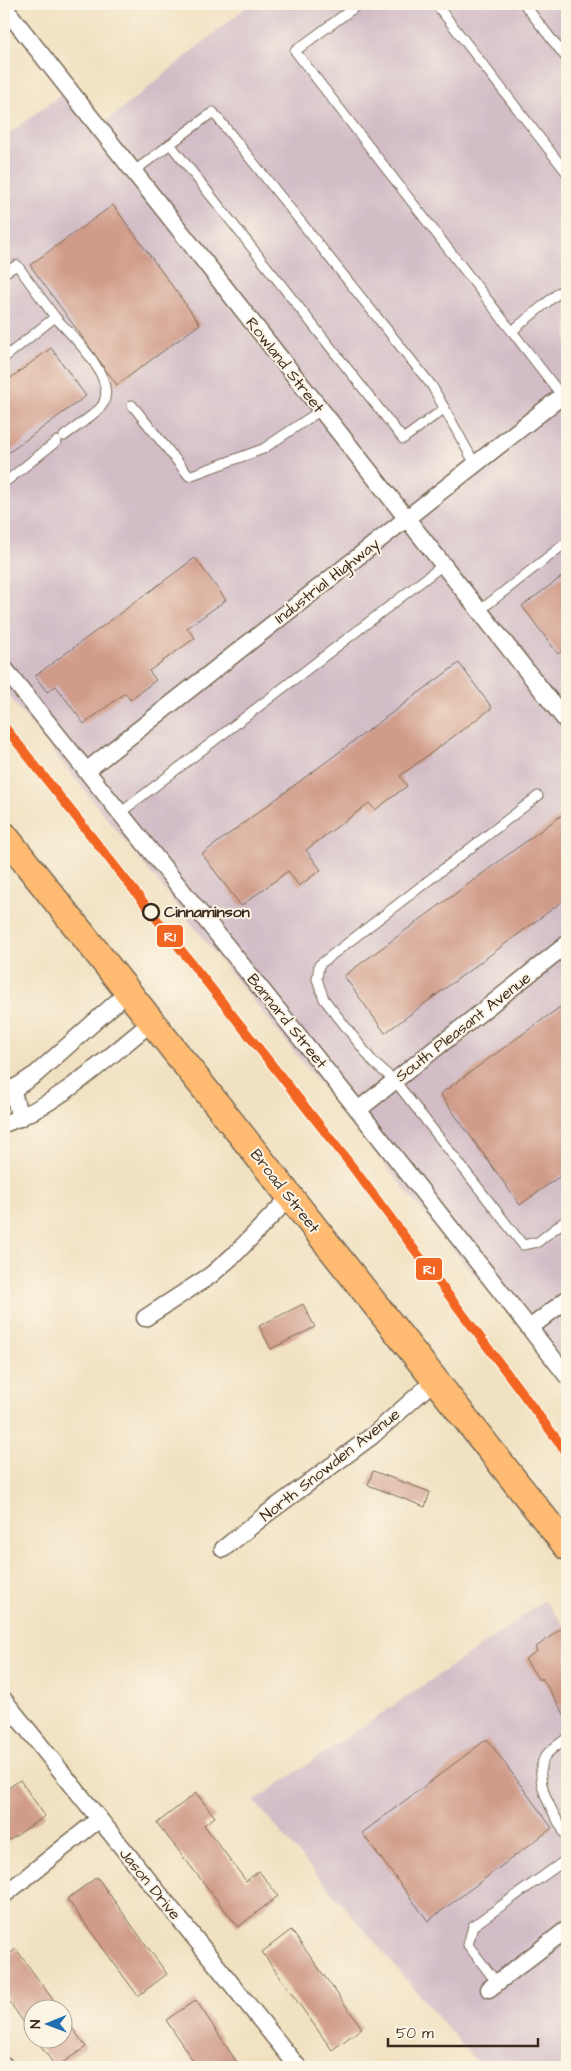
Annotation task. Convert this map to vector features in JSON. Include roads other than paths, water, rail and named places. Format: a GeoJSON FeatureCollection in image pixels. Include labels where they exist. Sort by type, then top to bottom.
{"type":"FeatureCollection","features":[{"type":"Feature","properties":{"kind":"main road","name":"Broad Street"},"geometry":{"type":"LineString","coordinates":[[4,835],[567,1547]]}},
{"type":"Feature","properties":{"kind":"street","name":"Rowland Street"},"geometry":{"type":"LineString","coordinates":[[4,7],[479,611],[566,717]]}},
{"type":"Feature","properties":{"kind":"street","name":"Industrial Highway"},"geometry":{"type":"LineString","coordinates":[[86,771],[565,394]]}},
{"type":"Feature","properties":{"kind":"street","name":"Bannard Street"},"geometry":{"type":"LineString","coordinates":[[4,668],[358,1110],[567,1376]]}},
{"type":"Feature","properties":{"kind":"street","name":"South Pleasant Avenue"},"geometry":{"type":"LineString","coordinates":[[358,1110],[567,944]]}},
{"type":"Feature","properties":{"kind":"street"},"geometry":{"type":"LineString","coordinates":[[20,1118],[8,1089],[36,1074],[128,992]]}},
{"type":"Feature","properties":{"kind":"street"},"geometry":{"type":"LineString","coordinates":[[4,1124],[50,1103],[152,1022]]}},
{"type":"Feature","properties":{"kind":"street"},"geometry":{"type":"LineString","coordinates":[[145,1318],[211,1275],[235,1254],[290,1197]]}},
{"type":"Feature","properties":{"kind":"street"},"geometry":{"type":"LineString","coordinates":[[530,1328],[567,1298]]}},
{"type":"Feature","properties":{"kind":"street","name":"North Snowden Avenue"},"geometry":{"type":"LineString","coordinates":[[223,1549],[269,1512],[372,1436],[435,1380]]}},
{"type":"Feature","properties":{"kind":"street","name":"Jason Drive"},"geometry":{"type":"LineString","coordinates":[[4,1700],[98,1820],[298,2067]]}},
{"type":"Feature","properties":{"kind":"street"},"geometry":{"type":"LineString","coordinates":[[4,1895],[98,1820]]}},
{"type":"Feature","properties":{"kind":"street"},"geometry":{"type":"LineString","coordinates":[[493,1986],[567,1929]]}},
{"type":"Feature","properties":{"kind":"lane"},"geometry":{"type":"LineString","coordinates":[[359,4],[295,51],[512,331],[565,394]]}},
{"type":"Feature","properties":{"kind":"lane"},"geometry":{"type":"LineString","coordinates":[[436,4],[567,173]]}},
{"type":"Feature","properties":{"kind":"lane"},"geometry":{"type":"LineString","coordinates":[[524,4],[567,59]]}},
{"type":"Feature","properties":{"kind":"lane"},"geometry":{"type":"LineString","coordinates":[[133,172],[213,112],[432,386],[475,464]]}},
{"type":"Feature","properties":{"kind":"lane"},"geometry":{"type":"LineString","coordinates":[[170,144],[403,439],[445,408]]}},
{"type":"Feature","properties":{"kind":"lane"},"geometry":{"type":"LineString","coordinates":[[4,273],[17,265],[55,317],[86,351],[102,377],[106,394],[103,405],[4,483]]}},
{"type":"Feature","properties":{"kind":"lane"},"geometry":{"type":"LineString","coordinates":[[512,331],[567,286]]}},
{"type":"Feature","properties":{"kind":"lane"},"geometry":{"type":"LineString","coordinates":[[4,358],[55,317]]}},
{"type":"Feature","properties":{"kind":"lane"},"geometry":{"type":"LineString","coordinates":[[132,406],[190,476],[263,449],[321,410]]}},
{"type":"Feature","properties":{"kind":"lane"},"geometry":{"type":"LineString","coordinates":[[479,611],[567,542]]}},
{"type":"Feature","properties":{"kind":"lane"},"geometry":{"type":"LineString","coordinates":[[120,813],[443,565]]}},
{"type":"Feature","properties":{"kind":"lane"},"geometry":{"type":"LineString","coordinates":[[538,796],[319,965],[317,980],[324,999],[374,1063],[395,1081],[523,1245],[538,1242],[567,1219]]}},
{"type":"Feature","properties":{"kind":"lane"},"geometry":{"type":"LineString","coordinates":[[567,1738],[544,1757],[540,1772],[543,1792],[567,1838]]}},
{"type":"Feature","properties":{"kind":"lane"},"geometry":{"type":"LineString","coordinates":[[493,1986],[468,1945],[473,1926],[567,1858]]}},
{"type":"Feature","properties":{"kind":"place","name":"Cinnaminson"},"geometry":{"type":"Point","coordinates":[151,912]}}]}
